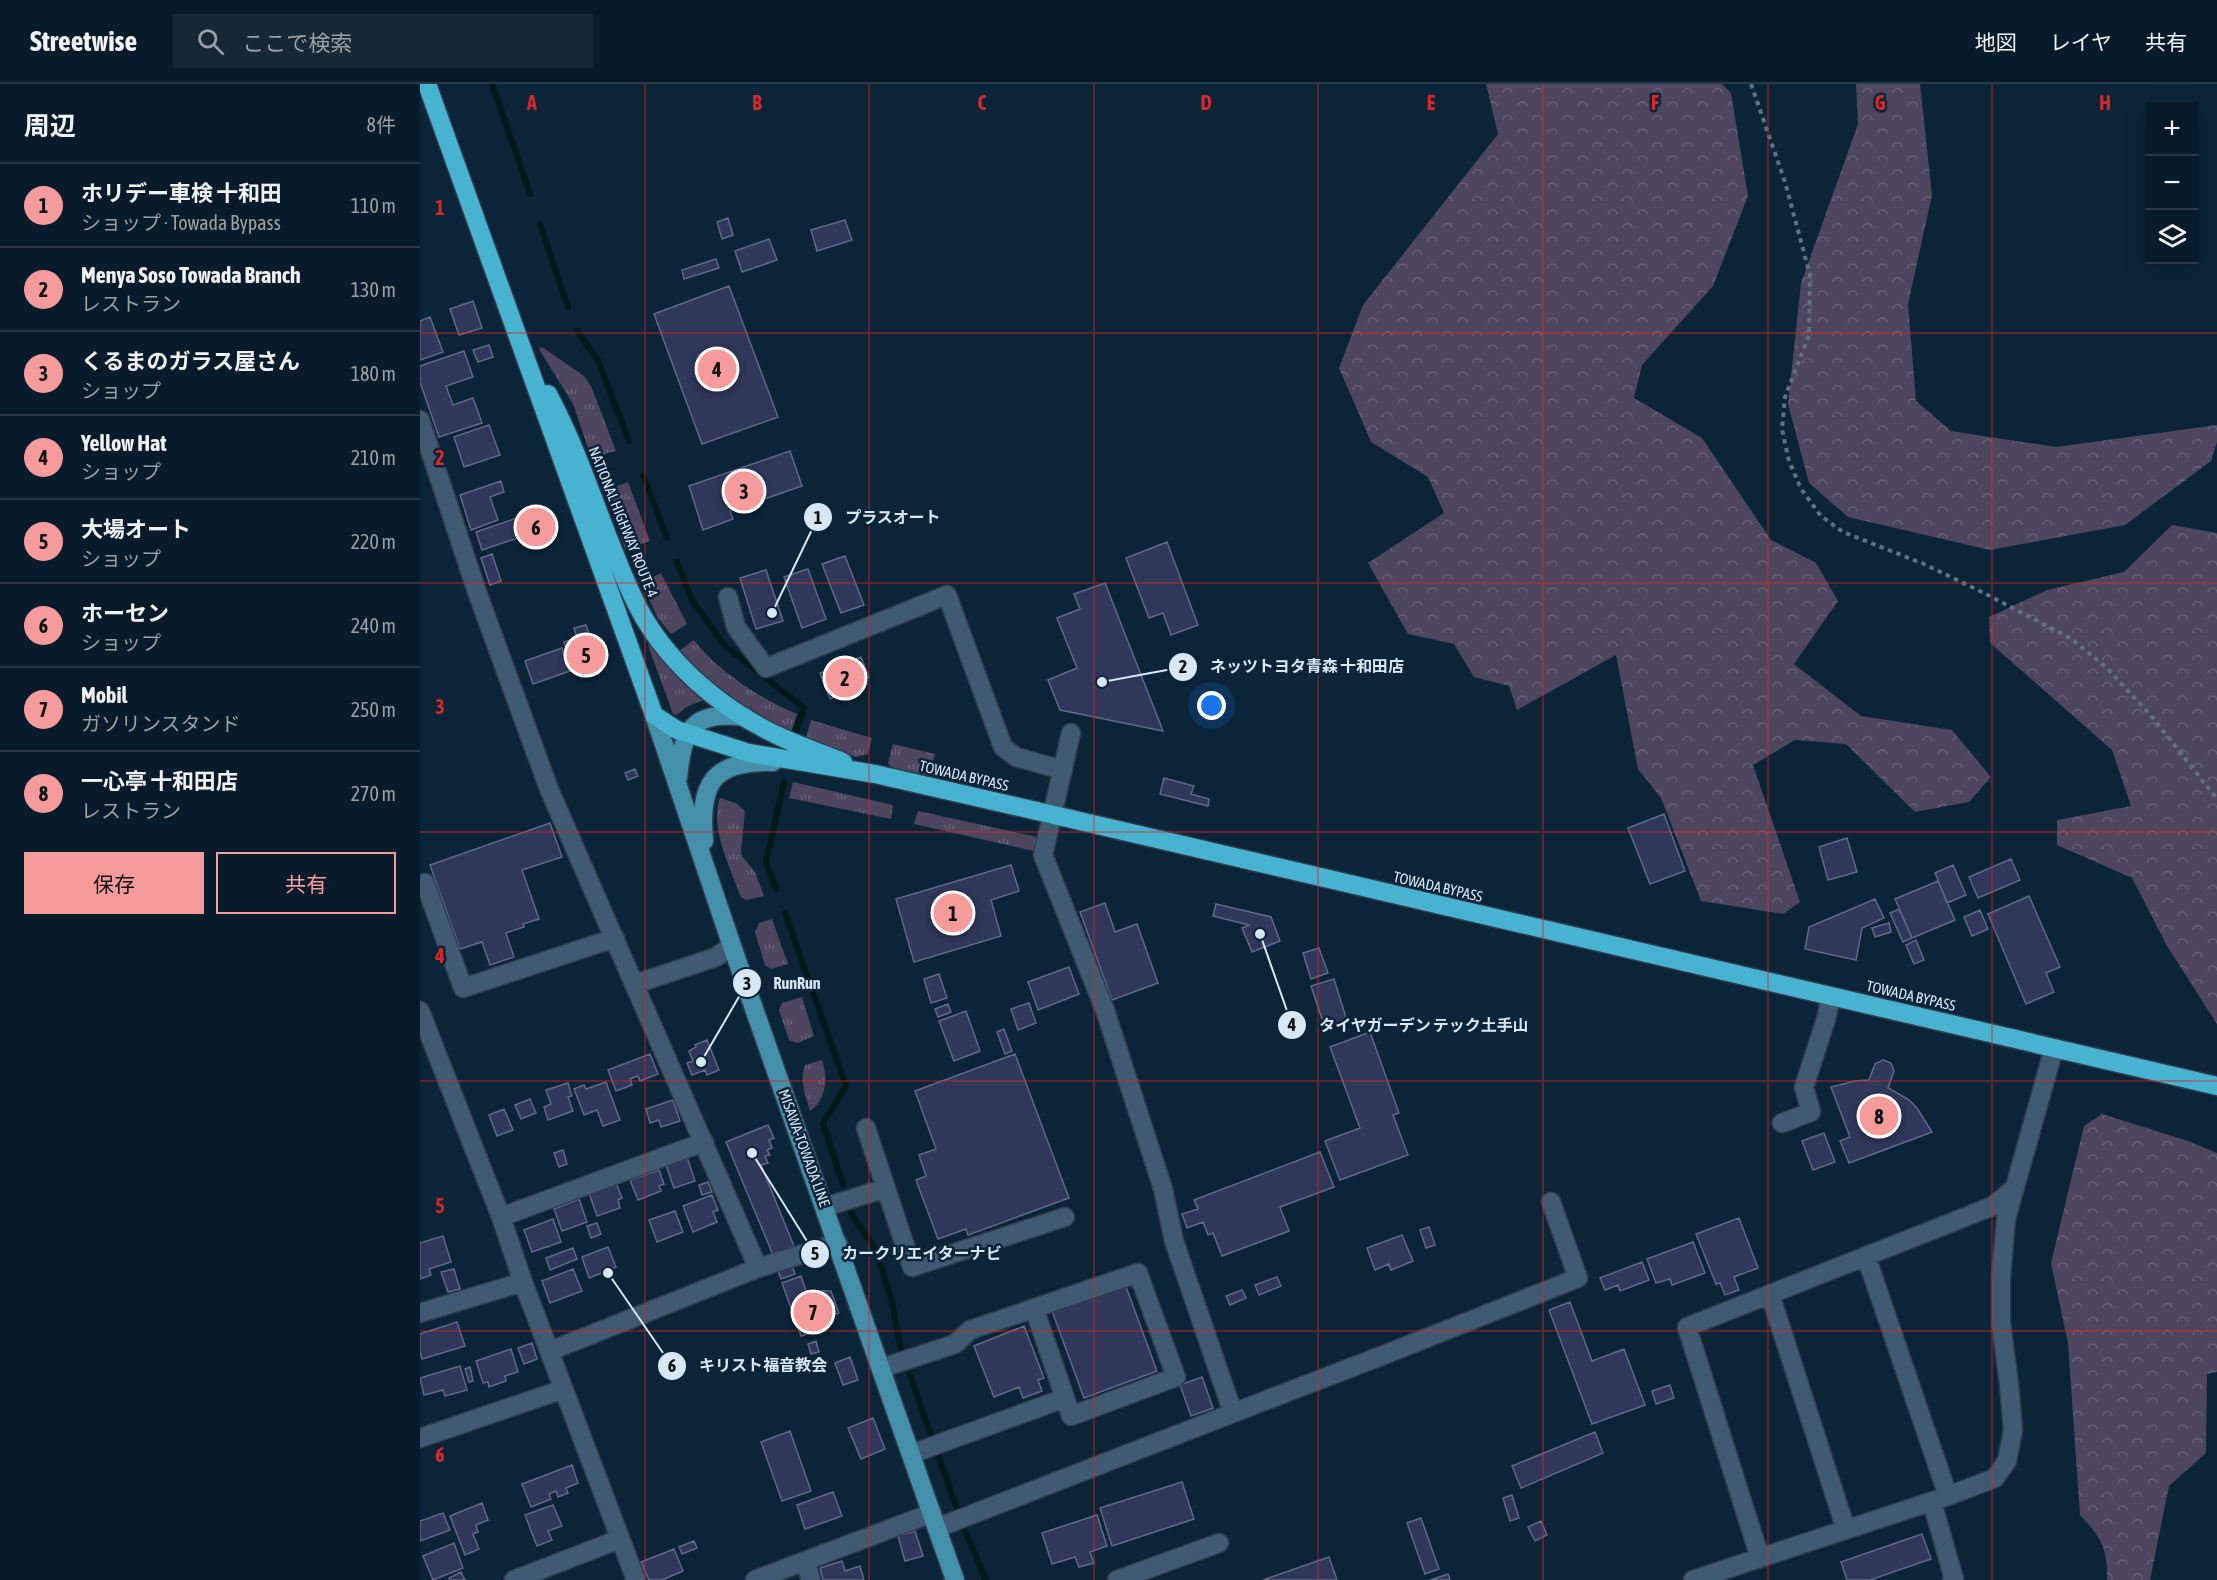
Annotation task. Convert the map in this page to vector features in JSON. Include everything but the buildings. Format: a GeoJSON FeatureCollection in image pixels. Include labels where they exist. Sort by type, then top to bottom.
{"type":"FeatureCollection","features":[{"type":"Feature","properties":{"kind":"highway","name":"NATIONAL HIGHWAY ROUTE 4"},"geometry":{"type":"LineString","coordinates":[[427,84],[654,715]]}},
{"type":"Feature","properties":{"kind":"highway","name":"NATIONAL HIGHWAY ROUTE 4"},"geometry":{"type":"LineString","coordinates":[[521,346],[565,426],[633,598],[658,641],[693,678],[719,700],[745,717],[783,738],[875,774]]}},
{"type":"Feature","properties":{"kind":"highway","name":"TOWADA BYPASS"},"geometry":{"type":"LineString","coordinates":[[654,715],[677,730],[749,753],[875,774],[2217,1086]]}},
{"type":"Feature","properties":{"kind":"main road","name":"MISAWA-TOWADA LINE"},"geometry":{"type":"LineString","coordinates":[[654,715],[732,946],[955,1580]]}},
{"type":"Feature","properties":{"kind":"main road"},"geometry":{"type":"LineString","coordinates":[[677,783],[680,752],[695,725],[716,715],[745,717]]}},
{"type":"Feature","properties":{"kind":"main road"},"geometry":{"type":"LineString","coordinates":[[707,872],[702,805],[706,792],[715,778],[725,769],[737,764],[757,761],[796,762]]}},
{"type":"Feature","properties":{"kind":"street"},"geometry":{"type":"LineString","coordinates":[[420,420],[477,592],[549,789],[758,1268]]}},
{"type":"Feature","properties":{"kind":"street"},"geometry":{"type":"LineString","coordinates":[[728,597],[736,627],[765,668],[947,595],[1003,747],[1016,757],[1063,770]]}},
{"type":"Feature","properties":{"kind":"street"},"geometry":{"type":"LineString","coordinates":[[1071,733],[1043,855],[1105,1010],[1163,1190],[1174,1241],[1233,1413]]}},
{"type":"Feature","properties":{"kind":"street"},"geometry":{"type":"LineString","coordinates":[[425,883],[463,988],[615,938]]}},
{"type":"Feature","properties":{"kind":"street"},"geometry":{"type":"LineString","coordinates":[[635,984],[716,957],[732,946]]}},
{"type":"Feature","properties":{"kind":"street"},"geometry":{"type":"LineString","coordinates":[[1782,1123],[1811,1112],[1804,1087],[1832,996]]}},
{"type":"Feature","properties":{"kind":"street"},"geometry":{"type":"LineString","coordinates":[[420,1013],[501,1217],[523,1282],[636,1580]]}},
{"type":"Feature","properties":{"kind":"street"},"geometry":{"type":"LineString","coordinates":[[1693,1580],[1940,1499],[1995,1478],[2007,1461],[2013,1430],[2001,1323],[2001,1277],[2006,1219],[2054,1048]]}},
{"type":"Feature","properties":{"kind":"street"},"geometry":{"type":"LineString","coordinates":[[866,1128],[912,1267],[1065,1217]]}},
{"type":"Feature","properties":{"kind":"street"},"geometry":{"type":"LineString","coordinates":[[501,1217],[704,1142]]}},
{"type":"Feature","properties":{"kind":"street"},"geometry":{"type":"LineString","coordinates":[[825,1207],[886,1188]]}},
{"type":"Feature","properties":{"kind":"street"},"geometry":{"type":"LineString","coordinates":[[1760,1558],[1687,1327],[1993,1206],[2015,1188]]}},
{"type":"Feature","properties":{"kind":"street"},"geometry":{"type":"LineString","coordinates":[[755,1580],[805,1561],[934,1520],[1233,1413],[1578,1278],[1551,1202]]}},
{"type":"Feature","properties":{"kind":"street"},"geometry":{"type":"LineString","coordinates":[[550,1351],[758,1268],[838,1243]]}},
{"type":"Feature","properties":{"kind":"street"},"geometry":{"type":"LineString","coordinates":[[1866,1256],[1940,1499],[1954,1579],[1952,1580]]}},
{"type":"Feature","properties":{"kind":"street"},"geometry":{"type":"LineString","coordinates":[[882,1368],[954,1344],[970,1330],[1034,1308],[1138,1273],[1176,1377],[1071,1416],[1034,1308]]}},
{"type":"Feature","properties":{"kind":"street"},"geometry":{"type":"LineString","coordinates":[[420,1313],[523,1282]]}},
{"type":"Feature","properties":{"kind":"street"},"geometry":{"type":"LineString","coordinates":[[1770,1294],[1846,1530]]}},
{"type":"Feature","properties":{"kind":"street"},"geometry":{"type":"LineString","coordinates":[[420,1438],[564,1389]]}},
{"type":"Feature","properties":{"kind":"street"},"geometry":{"type":"LineString","coordinates":[[911,1454],[1065,1398]]}},
{"type":"Feature","properties":{"kind":"street"},"geometry":{"type":"LineString","coordinates":[[514,1580],[620,1539]]}},
{"type":"Feature","properties":{"kind":"street"},"geometry":{"type":"LineString","coordinates":[[1117,1580],[1220,1543]]}},
{"type":"Feature","properties":{"kind":"street"},"geometry":{"type":"LineString","coordinates":[[805,1561],[811,1580]]}},
{"type":"Feature","properties":{"kind":"path"},"geometry":{"type":"LineString","coordinates":[[1751,84],[1785,182],[1810,275],[1809,335],[1785,397],[1782,429],[1789,461],[1801,489],[1821,516],[1843,532],[1934,569],[2070,638],[2106,667],[2145,709],[2217,798]]}},
{"type":"Feature","properties":{"kind":"green space"},"geometry":{"type":"Polygon","coordinates":[[[1486,84],[1722,84],[1731,93],[1748,196],[1713,286],[1642,365],[1634,398],[1702,438],[1771,540],[1816,563],[1838,601],[1794,664],[1861,716],[1952,730],[1991,777],[1969,802],[1915,812],[1846,744],[1795,740],[1753,765],[1800,902],[1783,914],[1701,901],[1661,798],[1638,769],[1616,655],[1517,710],[1509,686],[1474,677],[1454,644],[1408,634],[1368,563],[1444,513],[1428,477],[1371,442],[1339,368],[1363,305],[1498,134],[1486,84]]]}},
{"type":"Feature","properties":{"kind":"green space"},"geometry":{"type":"Polygon","coordinates":[[[1856,84],[1920,84],[1932,195],[1908,304],[1916,401],[1951,431],[2056,447],[2217,425],[2217,442],[2211,461],[2125,525],[1990,550],[1848,517],[1809,483],[1788,404],[1801,283],[1858,124],[1856,84]]]}},
{"type":"Feature","properties":{"kind":"green space"},"geometry":{"type":"Polygon","coordinates":[[[542,347],[584,376],[591,386],[616,451],[600,455],[589,451],[573,404],[539,349],[542,347]]]}},
{"type":"Feature","properties":{"kind":"green space"},"geometry":{"type":"Polygon","coordinates":[[[628,482],[650,541],[625,549],[605,491],[628,482]]]}},
{"type":"Feature","properties":{"kind":"green space"},"geometry":{"type":"Polygon","coordinates":[[[2172,525],[2217,533],[2217,1024],[2167,946],[2132,878],[2057,845],[2057,820],[2131,806],[2112,750],[1990,643],[1989,617],[2047,590],[2124,572],[2172,525]]]}},
{"type":"Feature","properties":{"kind":"green space"},"geometry":{"type":"Polygon","coordinates":[[[661,573],[687,624],[671,634],[658,618],[641,583],[661,573]]]}},
{"type":"Feature","properties":{"kind":"green space"},"geometry":{"type":"Polygon","coordinates":[[[694,640],[727,673],[770,701],[797,714],[791,732],[743,708],[704,677],[680,650],[694,640]]]}},
{"type":"Feature","properties":{"kind":"green space"},"geometry":{"type":"Polygon","coordinates":[[[650,642],[665,661],[704,700],[686,707],[677,715],[673,714],[649,648],[648,643],[650,642]]]}},
{"type":"Feature","properties":{"kind":"green space"},"geometry":{"type":"Polygon","coordinates":[[[811,720],[872,738],[868,754],[856,757],[805,740],[811,720]]]}},
{"type":"Feature","properties":{"kind":"green space"},"geometry":{"type":"Polygon","coordinates":[[[893,744],[935,754],[930,773],[923,776],[893,769],[888,763],[893,744]]]}},
{"type":"Feature","properties":{"kind":"green space"},"geometry":{"type":"Polygon","coordinates":[[[793,782],[893,805],[891,819],[789,798],[793,782]]]}},
{"type":"Feature","properties":{"kind":"green space"},"geometry":{"type":"Polygon","coordinates":[[[720,798],[736,803],[745,811],[742,856],[755,872],[764,896],[746,900],[741,897],[719,835],[717,809],[720,798]]]}},
{"type":"Feature","properties":{"kind":"green space"},"geometry":{"type":"Polygon","coordinates":[[[918,811],[1037,837],[1034,851],[914,824],[918,811]]]}},
{"type":"Feature","properties":{"kind":"green space"},"geometry":{"type":"Polygon","coordinates":[[[772,919],[788,964],[771,969],[765,965],[755,932],[759,923],[772,919]]]}},
{"type":"Feature","properties":{"kind":"green space"},"geometry":{"type":"Polygon","coordinates":[[[802,997],[814,1036],[798,1043],[789,1040],[779,1010],[782,1003],[802,997]]]}},
{"type":"Feature","properties":{"kind":"green space"},"geometry":{"type":"Polygon","coordinates":[[[822,1060],[825,1087],[820,1100],[810,1111],[804,1088],[803,1071],[805,1065],[822,1060]]]}},
{"type":"Feature","properties":{"kind":"green space"},"geometry":{"type":"Polygon","coordinates":[[[2102,1114],[2188,1141],[2217,1153],[2217,1372],[2207,1374],[2206,1453],[2169,1486],[2150,1580],[2107,1580],[2102,1544],[2080,1515],[2068,1343],[2051,1263],[2084,1126],[2102,1114]]]}},
{"type":"Feature","properties":{"kind":"waterway"},"geometry":{"type":"LineString","coordinates":[[492,84],[530,194]]}},
{"type":"Feature","properties":{"kind":"waterway"},"geometry":{"type":"LineString","coordinates":[[540,224],[568,307]]}},
{"type":"Feature","properties":{"kind":"waterway"},"geometry":{"type":"LineString","coordinates":[[577,331],[598,360],[629,441]]}},
{"type":"Feature","properties":{"kind":"waterway"},"geometry":{"type":"LineString","coordinates":[[643,475],[667,538]]}},
{"type":"Feature","properties":{"kind":"waterway"},"geometry":{"type":"LineString","coordinates":[[677,562],[692,600],[725,646],[804,708],[795,734]]}},
{"type":"Feature","properties":{"kind":"waterway"},"geometry":{"type":"LineString","coordinates":[[776,889],[766,862],[784,782]]}},
{"type":"Feature","properties":{"kind":"waterway"},"geometry":{"type":"LineString","coordinates":[[785,913],[846,1086],[823,1123],[843,1185]]}},
{"type":"Feature","properties":{"kind":"waterway"},"geometry":{"type":"LineString","coordinates":[[851,1213],[876,1250],[892,1302],[901,1350]]}},
{"type":"Feature","properties":{"kind":"waterway"},"geometry":{"type":"LineString","coordinates":[[910,1375],[931,1435]]}},
{"type":"Feature","properties":{"kind":"waterway"},"geometry":{"type":"LineString","coordinates":[[939,1457],[957,1509]]}},
{"type":"Feature","properties":{"kind":"waterway"},"geometry":{"type":"LineString","coordinates":[[965,1531],[986,1580]]}},
{"type":"Feature","properties":{"kind":"place","name":"Yellow Hat"},"geometry":{"type":"Point","coordinates":[717,369]}},
{"type":"Feature","properties":{"kind":"place","name":"くるまのガラス屋さん"},"geometry":{"type":"Point","coordinates":[744,491]}},
{"type":"Feature","properties":{"kind":"place","name":"ホーセン"},"geometry":{"type":"Point","coordinates":[536,527]}},
{"type":"Feature","properties":{"kind":"place","name":"プラスオート"},"geometry":{"type":"Point","coordinates":[772,613]}},
{"type":"Feature","properties":{"kind":"place","name":"大場オート"},"geometry":{"type":"Point","coordinates":[586,655]}},
{"type":"Feature","properties":{"kind":"place","name":"Menya Soso Towada Branch"},"geometry":{"type":"Point","coordinates":[845,678]}},
{"type":"Feature","properties":{"kind":"place","name":"ネッツトヨタ青森 十和田店"},"geometry":{"type":"Point","coordinates":[1102,682]}},
{"type":"Feature","properties":{"kind":"place","name":"ホリデー車検 十和田"},"geometry":{"type":"Point","coordinates":[953,913]}},
{"type":"Feature","properties":{"kind":"place","name":"タイヤガーデン テック土手山"},"geometry":{"type":"Point","coordinates":[1260,934]}},
{"type":"Feature","properties":{"kind":"place","name":"RunRun"},"geometry":{"type":"Point","coordinates":[701,1062]}},
{"type":"Feature","properties":{"kind":"place","name":"一心亭 十和田店"},"geometry":{"type":"Point","coordinates":[1879,1116]}},
{"type":"Feature","properties":{"kind":"place","name":"カークリエイターナビ"},"geometry":{"type":"Point","coordinates":[752,1153]}},
{"type":"Feature","properties":{"kind":"place","name":"キリスト福音教会"},"geometry":{"type":"Point","coordinates":[608,1273]}},
{"type":"Feature","properties":{"kind":"place","name":"Mobil"},"geometry":{"type":"Point","coordinates":[813,1312]}}]}
